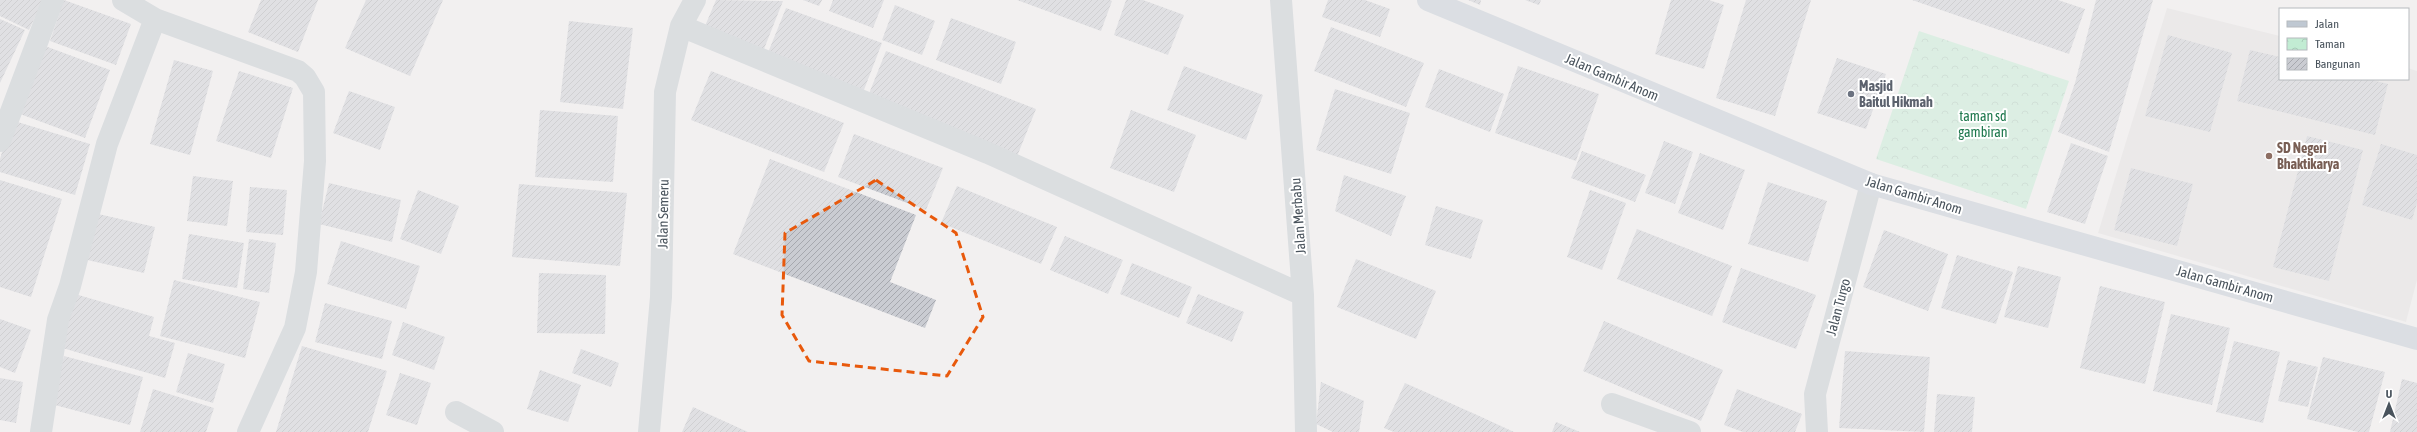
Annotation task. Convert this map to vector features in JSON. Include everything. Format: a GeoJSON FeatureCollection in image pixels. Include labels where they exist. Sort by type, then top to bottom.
{"type":"FeatureCollection","features":[{"type":"Feature","properties":{"kind":"street"},"geometry":{"type":"LineString","coordinates":[[0,141],[53,0]]}},
{"type":"Feature","properties":{"kind":"street"},"geometry":{"type":"LineString","coordinates":[[123,0],[155,20],[298,71],[305,77],[314,92],[315,160],[306,272],[295,328],[248,432]]}},
{"type":"Feature","properties":{"kind":"street","name":"Jalan Semeru"},"geometry":{"type":"LineString","coordinates":[[649,432],[661,297],[665,92],[681,26],[695,0]]}},
{"type":"Feature","properties":{"kind":"street","name":"Jalan Merbabu"},"geometry":{"type":"LineString","coordinates":[[1281,0],[1303,295],[1306,432]]}},
{"type":"Feature","properties":{"kind":"street","name":"Jalan Gambir Anom"},"geometry":{"type":"LineString","coordinates":[[1428,0],[1871,184],[2417,339]]}},
{"type":"Feature","properties":{"kind":"street"},"geometry":{"type":"LineString","coordinates":[[41,432],[58,320],[70,286],[107,144],[155,20]]}},
{"type":"Feature","properties":{"kind":"street"},"geometry":{"type":"LineString","coordinates":[[681,26],[988,153],[1303,295]]}},
{"type":"Feature","properties":{"kind":"street","name":"Jalan Turgo"},"geometry":{"type":"LineString","coordinates":[[1817,432],[1815,394],[1871,184]]}},
{"type":"Feature","properties":{"kind":"street"},"geometry":{"type":"LineString","coordinates":[[1612,404],[1690,432]]}},
{"type":"Feature","properties":{"kind":"street"},"geometry":{"type":"LineString","coordinates":[[456,412],[493,432]]}},
{"type":"Feature","properties":{"kind":"highlighted area"},"geometry":{"type":"Polygon","coordinates":[[[876,180],[956,233],[983,317],[947,376],[809,361],[782,315],[785,233],[876,180]]]}},
{"type":"Feature","properties":{"kind":"shaded area","name":"SD Negeri Bhaktikarya"},"geometry":{"type":"Polygon","coordinates":[[[2167,8],[2279,36],[2279,80],[2409,80],[2409,68],[2417,71],[2417,280],[2406,322],[2098,233],[2167,8]]]}},
{"type":"Feature","properties":{"kind":"green space","name":"taman sd gambiran"},"geometry":{"type":"Polygon","coordinates":[[[1919,31],[2069,81],[2026,209],[1876,159],[1919,31]]]}},
{"type":"Feature","properties":{"kind":"building"},"geometry":{"type":"Polygon","coordinates":[[[0,0],[43,0],[29,30],[0,16],[0,0]]]}},
{"type":"Feature","properties":{"kind":"building"},"geometry":{"type":"Polygon","coordinates":[[[64,0],[131,24],[116,65],[50,41],[64,0]]]}},
{"type":"Feature","properties":{"kind":"building"},"geometry":{"type":"Polygon","coordinates":[[[261,0],[318,0],[298,52],[248,32],[261,0]]]}},
{"type":"Feature","properties":{"kind":"building"},"geometry":{"type":"Polygon","coordinates":[[[366,0],[443,0],[410,76],[345,48],[366,0]]]}},
{"type":"Feature","properties":{"kind":"building"},"geometry":{"type":"Polygon","coordinates":[[[716,0],[783,1],[764,49],[705,26],[716,0]]]}},
{"type":"Feature","properties":{"kind":"building"},"geometry":{"type":"Polygon","coordinates":[[[803,0],[822,0],[819,6],[803,0]]]}},
{"type":"Feature","properties":{"kind":"building"},"geometry":{"type":"Polygon","coordinates":[[[833,0],[884,0],[873,28],[829,11],[833,0]]]}},
{"type":"Feature","properties":{"kind":"building"},"geometry":{"type":"Polygon","coordinates":[[[1017,0],[1110,0],[1112,1],[1101,31],[1017,0]]]}},
{"type":"Feature","properties":{"kind":"building"},"geometry":{"type":"Polygon","coordinates":[[[1126,0],[1143,0],[1184,15],[1168,55],[1114,35],[1126,0]]]}},
{"type":"Feature","properties":{"kind":"building"},"geometry":{"type":"Polygon","coordinates":[[[1328,0],[1365,0],[1390,9],[1380,37],[1322,17],[1328,0]]]}},
{"type":"Feature","properties":{"kind":"building"},"geometry":{"type":"Polygon","coordinates":[[[1468,0],[1481,0],[1480,5],[1468,0]]]}},
{"type":"Feature","properties":{"kind":"building"},"geometry":{"type":"Polygon","coordinates":[[[1525,0],[1541,0],[1539,5],[1525,0]]]}},
{"type":"Feature","properties":{"kind":"building"},"geometry":{"type":"Polygon","coordinates":[[[1671,0],[1709,0],[1724,5],[1704,69],[1655,54],[1671,0]]]}},
{"type":"Feature","properties":{"kind":"building"},"geometry":{"type":"Polygon","coordinates":[[[1746,0],[1811,0],[1775,116],[1716,98],[1746,0]]]}},
{"type":"Feature","properties":{"kind":"building"},"geometry":{"type":"Polygon","coordinates":[[[1912,0],[2058,0],[2085,9],[2069,54],[1912,0]]]}},
{"type":"Feature","properties":{"kind":"building"},"geometry":{"type":"Polygon","coordinates":[[[2096,0],[2153,0],[2109,152],[2058,132],[2075,83],[2096,0]]]}},
{"type":"Feature","properties":{"kind":"building"},"geometry":{"type":"Polygon","coordinates":[[[895,5],[935,21],[922,55],[882,40],[895,5]]]}},
{"type":"Feature","properties":{"kind":"building"},"geometry":{"type":"Polygon","coordinates":[[[786,8],[882,43],[862,95],[765,60],[786,8]]]}},
{"type":"Feature","properties":{"kind":"building"},"geometry":{"type":"Polygon","coordinates":[[[951,18],[1016,42],[1001,84],[936,60],[951,18]]]}},
{"type":"Feature","properties":{"kind":"building"},"geometry":{"type":"Polygon","coordinates":[[[0,19],[25,30],[0,83],[0,19]]]}},
{"type":"Feature","properties":{"kind":"building"},"geometry":{"type":"Polygon","coordinates":[[[569,21],[633,28],[623,109],[560,102],[569,21]]]}},
{"type":"Feature","properties":{"kind":"building"},"geometry":{"type":"Polygon","coordinates":[[[1331,27],[1424,63],[1406,107],[1314,71],[1331,27]]]}},
{"type":"Feature","properties":{"kind":"building"},"geometry":{"type":"Polygon","coordinates":[[[2168,35],[2232,53],[2210,132],[2145,116],[2168,35]]]}},
{"type":"Feature","properties":{"kind":"building"},"geometry":{"type":"Polygon","coordinates":[[[45,46],[110,70],[85,138],[20,114],[45,46]]]}},
{"type":"Feature","properties":{"kind":"building"},"geometry":{"type":"Polygon","coordinates":[[[2250,50],[2279,57],[2279,80],[2372,80],[2388,84],[2375,135],[2237,101],[2250,50]]]}},
{"type":"Feature","properties":{"kind":"building"},"geometry":{"type":"Polygon","coordinates":[[[886,51],[1036,109],[1016,159],[866,101],[886,51]]]}},
{"type":"Feature","properties":{"kind":"building","name":"Masjid Baitul Hikmah"},"geometry":{"type":"Polygon","coordinates":[[[1837,58],[1886,74],[1866,129],[1817,113],[1837,58]]]}},
{"type":"Feature","properties":{"kind":"building"},"geometry":{"type":"Polygon","coordinates":[[[174,60],[213,71],[190,155],[150,144],[174,60]]]}},
{"type":"Feature","properties":{"kind":"building"},"geometry":{"type":"Polygon","coordinates":[[[1184,66],[1263,95],[1246,140],[1167,110],[1184,66]]]}},
{"type":"Feature","properties":{"kind":"building"},"geometry":{"type":"Polygon","coordinates":[[[1518,66],[1599,94],[1576,161],[1495,133],[1518,66]]]}},
{"type":"Feature","properties":{"kind":"building"},"geometry":{"type":"Polygon","coordinates":[[[1439,69],[1504,94],[1490,132],[1425,107],[1439,69]]]}},
{"type":"Feature","properties":{"kind":"building"},"geometry":{"type":"Polygon","coordinates":[[[239,71],[293,88],[271,158],[216,141],[239,71]]]}},
{"type":"Feature","properties":{"kind":"building"},"geometry":{"type":"Polygon","coordinates":[[[711,71],[844,123],[824,172],[691,120],[711,71]]]}},
{"type":"Feature","properties":{"kind":"building"},"geometry":{"type":"Polygon","coordinates":[[[1335,89],[1410,113],[1391,174],[1316,150],[1335,89]]]}},
{"type":"Feature","properties":{"kind":"building"},"geometry":{"type":"Polygon","coordinates":[[[349,91],[395,107],[380,150],[333,133],[349,91]]]}},
{"type":"Feature","properties":{"kind":"building"},"geometry":{"type":"Polygon","coordinates":[[[540,110],[618,116],[613,182],[535,177],[540,110]]]}},
{"type":"Feature","properties":{"kind":"building"},"geometry":{"type":"Polygon","coordinates":[[[1131,110],[1196,135],[1174,192],[1110,168],[1131,110]]]}},
{"type":"Feature","properties":{"kind":"building"},"geometry":{"type":"Polygon","coordinates":[[[11,120],[90,144],[75,195],[0,172],[0,159],[11,120]]]}},
{"type":"Feature","properties":{"kind":"building"},"geometry":{"type":"Polygon","coordinates":[[[854,134],[943,168],[926,210],[838,177],[854,134]]]}},
{"type":"Feature","properties":{"kind":"building"},"geometry":{"type":"Polygon","coordinates":[[[2307,136],[2363,150],[2329,281],[2273,267],[2307,136]]]}},
{"type":"Feature","properties":{"kind":"building"},"geometry":{"type":"Polygon","coordinates":[[[1664,141],[1693,152],[1675,204],[1645,193],[1664,141]]]}},
{"type":"Feature","properties":{"kind":"building"},"geometry":{"type":"Polygon","coordinates":[[[2071,143],[2108,156],[2085,224],[2047,212],[2071,143]]]}},
{"type":"Feature","properties":{"kind":"building"},"geometry":{"type":"Polygon","coordinates":[[[2381,144],[2417,155],[2417,203],[2412,220],[2362,205],[2381,144]]]}},
{"type":"Feature","properties":{"kind":"building"},"geometry":{"type":"Polygon","coordinates":[[[1582,151],[1646,175],[1635,202],[1571,178],[1582,151]]]}},
{"type":"Feature","properties":{"kind":"building"},"geometry":{"type":"Polygon","coordinates":[[[1700,153],[1745,170],[1723,230],[1678,213],[1700,153]]]}},
{"type":"Feature","properties":{"kind":"building"},"geometry":{"type":"Polygon","coordinates":[[[770,159],[916,215],[890,282],[936,300],[925,328],[733,254],[770,159]]]}},
{"type":"Feature","properties":{"kind":"building"},"geometry":{"type":"Polygon","coordinates":[[[2131,168],[2193,184],[2177,246],[2114,230],[2131,168]]]}},
{"type":"Feature","properties":{"kind":"building"},"geometry":{"type":"Polygon","coordinates":[[[1344,175],[1406,196],[1391,236],[1335,211],[1344,175]]]}},
{"type":"Feature","properties":{"kind":"building"},"geometry":{"type":"Polygon","coordinates":[[[193,176],[233,181],[227,226],[187,221],[193,176]]]}},
{"type":"Feature","properties":{"kind":"building"},"geometry":{"type":"Polygon","coordinates":[[[0,180],[62,199],[31,297],[0,287],[0,180]]]}},
{"type":"Feature","properties":{"kind":"building"},"geometry":{"type":"Polygon","coordinates":[[[1768,182],[1827,201],[1808,262],[1748,244],[1768,182]]]}},
{"type":"Feature","properties":{"kind":"building"},"geometry":{"type":"Polygon","coordinates":[[[329,183],[401,200],[392,242],[319,224],[329,183]]]}},
{"type":"Feature","properties":{"kind":"building"},"geometry":{"type":"Polygon","coordinates":[[[519,184],[627,193],[620,266],[512,257],[519,184]]]}},
{"type":"Feature","properties":{"kind":"building"},"geometry":{"type":"Polygon","coordinates":[[[957,186],[1057,227],[1041,264],[941,223],[957,186]]]}},
{"type":"Feature","properties":{"kind":"building"},"geometry":{"type":"Polygon","coordinates":[[[250,187],[287,190],[283,235],[246,232],[250,187]]]}},
{"type":"Feature","properties":{"kind":"building"},"geometry":{"type":"Polygon","coordinates":[[[418,190],[459,206],[441,254],[400,239],[418,190]]]}},
{"type":"Feature","properties":{"kind":"building"},"geometry":{"type":"Polygon","coordinates":[[[1590,190],[1626,203],[1602,270],[1567,257],[1590,190]]]}},
{"type":"Feature","properties":{"kind":"building"},"geometry":{"type":"Polygon","coordinates":[[[1436,206],[1483,220],[1471,259],[1425,245],[1436,206]]]}},
{"type":"Feature","properties":{"kind":"building"},"geometry":{"type":"Polygon","coordinates":[[[94,213],[155,227],[144,273],[83,259],[94,213]]]}},
{"type":"Feature","properties":{"kind":"building"},"geometry":{"type":"Polygon","coordinates":[[[1637,229],[1732,266],[1712,316],[1617,279],[1637,229]]]}},
{"type":"Feature","properties":{"kind":"building"},"geometry":{"type":"Polygon","coordinates":[[[1884,230],[1948,254],[1928,311],[1863,287],[1884,230]]]}},
{"type":"Feature","properties":{"kind":"building"},"geometry":{"type":"Polygon","coordinates":[[[189,234],[244,243],[237,288],[182,279],[189,234]]]}},
{"type":"Feature","properties":{"kind":"building"},"geometry":{"type":"Polygon","coordinates":[[[1065,236],[1123,260],[1108,294],[1050,270],[1065,236]]]}},
{"type":"Feature","properties":{"kind":"building"},"geometry":{"type":"Polygon","coordinates":[[[249,239],[276,243],[269,293],[243,289],[249,239]]]}},
{"type":"Feature","properties":{"kind":"building"},"geometry":{"type":"Polygon","coordinates":[[[341,241],[420,266],[406,309],[327,284],[341,241]]]}},
{"type":"Feature","properties":{"kind":"building"},"geometry":{"type":"Polygon","coordinates":[[[1957,255],[2013,272],[1996,324],[1941,308],[1957,255]]]}},
{"type":"Feature","properties":{"kind":"building"},"geometry":{"type":"Polygon","coordinates":[[[1356,259],[1436,291],[1416,339],[1337,307],[1356,259]]]}},
{"type":"Feature","properties":{"kind":"building"},"geometry":{"type":"Polygon","coordinates":[[[1132,263],[1192,287],[1179,318],[1120,294],[1132,263]]]}},
{"type":"Feature","properties":{"kind":"building"},"geometry":{"type":"Polygon","coordinates":[[[2018,266],[2061,277],[2048,328],[2004,317],[2018,266]]]}},
{"type":"Feature","properties":{"kind":"building"},"geometry":{"type":"Polygon","coordinates":[[[1741,268],[1816,295],[1796,349],[1722,322],[1741,268]]]}},
{"type":"Feature","properties":{"kind":"building"},"geometry":{"type":"Polygon","coordinates":[[[539,273],[606,275],[605,334],[537,333],[539,273]]]}},
{"type":"Feature","properties":{"kind":"building"},"geometry":{"type":"Polygon","coordinates":[[[174,280],[260,302],[245,358],[160,336],[174,280]]]}},
{"type":"Feature","properties":{"kind":"building"},"geometry":{"type":"Polygon","coordinates":[[[2100,286],[2165,302],[2145,384],[2080,368],[2100,286]]]}},
{"type":"Feature","properties":{"kind":"building"},"geometry":{"type":"Polygon","coordinates":[[[75,294],[154,317],[149,336],[175,343],[165,378],[59,347],[75,294]]]}},
{"type":"Feature","properties":{"kind":"building"},"geometry":{"type":"Polygon","coordinates":[[[1198,294],[1244,312],[1232,342],[1186,323],[1198,294]]]}},
{"type":"Feature","properties":{"kind":"building"},"geometry":{"type":"Polygon","coordinates":[[[325,303],[392,321],[382,359],[315,342],[325,303]]]}},
{"type":"Feature","properties":{"kind":"building"},"geometry":{"type":"Polygon","coordinates":[[[2171,314],[2230,328],[2212,405],[2153,391],[2171,314]]]}},
{"type":"Feature","properties":{"kind":"building"},"geometry":{"type":"Polygon","coordinates":[[[0,319],[31,330],[15,373],[0,367],[0,319]]]}},
{"type":"Feature","properties":{"kind":"building"},"geometry":{"type":"Polygon","coordinates":[[[1604,321],[1723,370],[1701,421],[1583,371],[1604,321]]]}},
{"type":"Feature","properties":{"kind":"building"},"geometry":{"type":"Polygon","coordinates":[[[403,322],[445,337],[434,370],[392,355],[403,322]]]}},
{"type":"Feature","properties":{"kind":"building"},"geometry":{"type":"Polygon","coordinates":[[[2234,341],[2280,352],[2263,423],[2216,412],[2234,341]]]}},
{"type":"Feature","properties":{"kind":"building"},"geometry":{"type":"Polygon","coordinates":[[[302,346],[387,371],[368,432],[276,432],[302,346]]]}},
{"type":"Feature","properties":{"kind":"building"},"geometry":{"type":"Polygon","coordinates":[[[581,349],[619,363],[611,387],[572,373],[581,349]]]}},
{"type":"Feature","properties":{"kind":"building"},"geometry":{"type":"Polygon","coordinates":[[[1845,351],[1930,357],[1924,432],[1839,428],[1845,351]]]}},
{"type":"Feature","properties":{"kind":"building"},"geometry":{"type":"Polygon","coordinates":[[[188,353],[225,364],[213,403],[176,392],[188,353]]]}},
{"type":"Feature","properties":{"kind":"building"},"geometry":{"type":"Polygon","coordinates":[[[64,356],[143,377],[130,425],[51,404],[64,356]]]}},
{"type":"Feature","properties":{"kind":"building"},"geometry":{"type":"Polygon","coordinates":[[[2323,357],[2385,372],[2369,432],[2358,432],[2307,419],[2323,357]]]}},
{"type":"Feature","properties":{"kind":"building"},"geometry":{"type":"Polygon","coordinates":[[[2288,360],[2318,367],[2308,407],[2278,401],[2288,360]]]}},
{"type":"Feature","properties":{"kind":"building"},"geometry":{"type":"Polygon","coordinates":[[[540,370],[581,385],[568,422],[527,409],[540,370]]]}},
{"type":"Feature","properties":{"kind":"building"},"geometry":{"type":"Polygon","coordinates":[[[400,373],[431,383],[417,425],[386,415],[400,373]]]}},
{"type":"Feature","properties":{"kind":"building"},"geometry":{"type":"Polygon","coordinates":[[[0,378],[23,382],[16,423],[0,420],[0,378]]]}},
{"type":"Feature","properties":{"kind":"building"},"geometry":{"type":"Polygon","coordinates":[[[2402,379],[2417,383],[2417,432],[2390,432],[2402,379]]]}},
{"type":"Feature","properties":{"kind":"building"},"geometry":{"type":"Polygon","coordinates":[[[1321,382],[1364,401],[1359,432],[1333,432],[1316,424],[1321,382]]]}},
{"type":"Feature","properties":{"kind":"building"},"geometry":{"type":"Polygon","coordinates":[[[1405,383],[1514,432],[1394,432],[1384,428],[1405,383]]]}},
{"type":"Feature","properties":{"kind":"building"},"geometry":{"type":"Polygon","coordinates":[[[153,389],[214,408],[206,432],[140,432],[153,389]]]}},
{"type":"Feature","properties":{"kind":"building"},"geometry":{"type":"Polygon","coordinates":[[[1737,389],[1802,414],[1795,432],[1743,432],[1724,425],[1737,389]]]}},
{"type":"Feature","properties":{"kind":"building"},"geometry":{"type":"Polygon","coordinates":[[[1937,394],[1975,397],[1972,432],[1934,432],[1937,394]]]}},
{"type":"Feature","properties":{"kind":"building"},"geometry":{"type":"Polygon","coordinates":[[[693,407],[748,432],[682,432],[693,407]]]}},
{"type":"Feature","properties":{"kind":"building"},"geometry":{"type":"Polygon","coordinates":[[[1556,422],[1580,432],[1552,432],[1556,422]]]}},
{"type":"Feature","properties":{"kind":"place","name":"Masjid Baitul Hikmah"},"geometry":{"type":"Point","coordinates":[1851,94]}},
{"type":"Feature","properties":{"kind":"place","name":"SD Negeri Bhaktikarya"},"geometry":{"type":"Point","coordinates":[2269,156]}}]}
